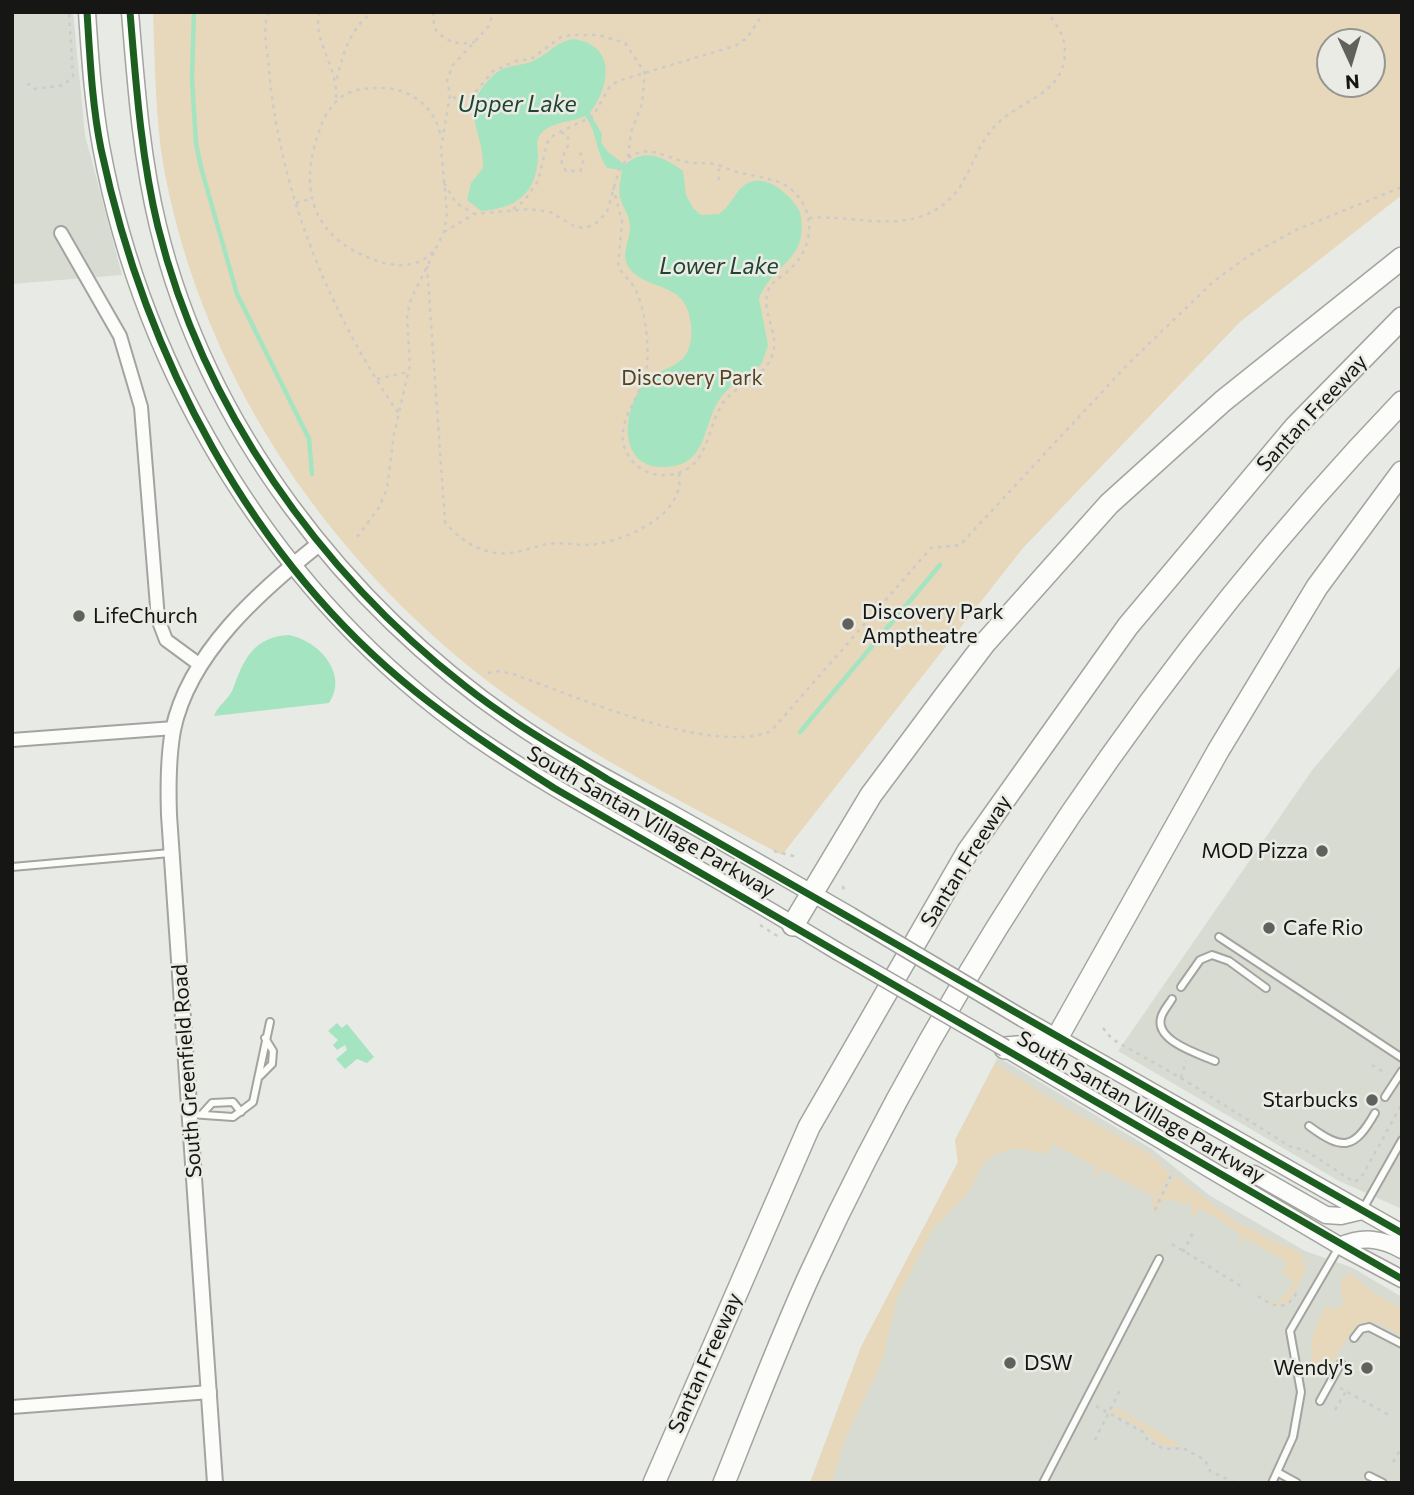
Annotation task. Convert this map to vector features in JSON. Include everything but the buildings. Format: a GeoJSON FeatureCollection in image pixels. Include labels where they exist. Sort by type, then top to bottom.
{"type":"FeatureCollection","features":[{"type":"Feature","properties":{"kind":"highway"},"geometry":{"type":"LineString","coordinates":[[793,925],[871,795],[985,643],[1108,504],[1223,401],[1402,258]]}},
{"type":"Feature","properties":{"kind":"highway","name":"Santan Freeway"},"geometry":{"type":"LineString","coordinates":[[654,1483],[809,1127],[968,851],[1128,626],[1295,428],[1402,318]]}},
{"type":"Feature","properties":{"kind":"highway"},"geometry":{"type":"LineString","coordinates":[[724,1483],[810,1274],[876,1144],[922,1056],[1049,845],[1192,648],[1344,463],[1402,402]]}},
{"type":"Feature","properties":{"kind":"highway"},"geometry":{"type":"LineString","coordinates":[[1004,1048],[1043,1045],[1057,1038],[1217,751],[1310,598],[1402,472]]}},
{"type":"Feature","properties":{"kind":"main road","name":"South Santan Village Parkway"},"geometry":{"type":"LineString","coordinates":[[87,12],[101,146],[123,233],[167,357],[209,441],[255,516],[292,566],[376,655],[414,691],[473,735],[554,789],[793,925],[1340,1246],[1402,1279]]}},
{"type":"Feature","properties":{"kind":"main road","name":"South Santan Village Parkway"},"geometry":{"type":"LineString","coordinates":[[130,12],[143,147],[158,228],[172,276],[232,413],[281,491],[319,544],[405,635],[487,703],[607,779],[1402,1233]]}},
{"type":"Feature","properties":{"kind":"main road"},"geometry":{"type":"LineString","coordinates":[[1226,1177],[1254,1174],[1326,1214],[1341,1216],[1362,1211]]}},
{"type":"Feature","properties":{"kind":"main road"},"geometry":{"type":"LineString","coordinates":[[1340,1246],[1351,1241],[1376,1240],[1402,1250]]}},
{"type":"Feature","properties":{"kind":"street"},"geometry":{"type":"LineString","coordinates":[[61,233],[120,336],[141,407],[158,619],[166,640],[200,665]]}},
{"type":"Feature","properties":{"kind":"street","name":"South Greenfield Road"},"geometry":{"type":"LineString","coordinates":[[215,1483],[197,1113],[172,853],[168,780],[174,728],[189,685],[200,665],[241,617],[292,566],[319,544]]}},
{"type":"Feature","properties":{"kind":"street"},"geometry":{"type":"LineString","coordinates":[[12,740],[174,728]]}},
{"type":"Feature","properties":{"kind":"street"},"geometry":{"type":"LineString","coordinates":[[12,1407],[210,1392]]}},
{"type":"Feature","properties":{"kind":"lane"},"geometry":{"type":"LineString","coordinates":[[12,867],[172,853]]}},
{"type":"Feature","properties":{"kind":"lane"},"geometry":{"type":"LineString","coordinates":[[1219,937],[1402,1058]]}},
{"type":"Feature","properties":{"kind":"lane"},"geometry":{"type":"LineString","coordinates":[[1181,987],[1200,960],[1212,955],[1229,961],[1266,988]]}},
{"type":"Feature","properties":{"kind":"lane"},"geometry":{"type":"LineString","coordinates":[[1172,999],[1161,1017],[1160,1028],[1168,1038],[1214,1061]]}},
{"type":"Feature","properties":{"kind":"lane"},"geometry":{"type":"LineString","coordinates":[[197,1113],[211,1117],[233,1117],[253,1102],[270,1022]]}},
{"type":"Feature","properties":{"kind":"lane"},"geometry":{"type":"LineString","coordinates":[[1385,1097],[1402,1071]]}},
{"type":"Feature","properties":{"kind":"lane"},"geometry":{"type":"LineString","coordinates":[[197,1113],[212,1103],[233,1102],[241,1112]]}},
{"type":"Feature","properties":{"kind":"lane"},"geometry":{"type":"LineString","coordinates":[[1309,1126],[1331,1142],[1346,1143],[1362,1137],[1375,1113]]}},
{"type":"Feature","properties":{"kind":"lane"},"geometry":{"type":"LineString","coordinates":[[1362,1211],[1402,1140]]}},
{"type":"Feature","properties":{"kind":"lane"},"geometry":{"type":"LineString","coordinates":[[1272,1483],[1293,1437],[1301,1392],[1290,1331],[1340,1246]]}},
{"type":"Feature","properties":{"kind":"lane"},"geometry":{"type":"LineString","coordinates":[[1043,1483],[1159,1259]]}},
{"type":"Feature","properties":{"kind":"lane"},"geometry":{"type":"LineString","coordinates":[[1354,1338],[1361,1329],[1368,1327],[1402,1344]]}},
{"type":"Feature","properties":{"kind":"lane"},"geometry":{"type":"LineString","coordinates":[[1320,1401],[1341,1363]]}},
{"type":"Feature","properties":{"kind":"lane"},"geometry":{"type":"LineString","coordinates":[[1277,1472],[1297,1483]]}},
{"type":"Feature","properties":{"kind":"lane"},"geometry":{"type":"LineString","coordinates":[[1370,1476],[1383,1483]]}},
{"type":"Feature","properties":{"kind":"path"},"geometry":{"type":"LineString","coordinates":[[27,85],[35,89],[64,85],[73,76],[69,12]]}},
{"type":"Feature","properties":{"kind":"path"},"geometry":{"type":"LineString","coordinates":[[269,12],[266,30],[272,97],[296,203],[338,313],[398,414]]}},
{"type":"Feature","properties":{"kind":"path"},"geometry":{"type":"LineString","coordinates":[[320,12],[317,21],[319,36],[337,83]]}},
{"type":"Feature","properties":{"kind":"path"},"geometry":{"type":"LineString","coordinates":[[372,12],[358,25],[344,50],[336,100],[318,133],[313,151],[308,183],[310,199],[325,228],[355,252],[386,265],[415,263],[436,249]]}},
{"type":"Feature","properties":{"kind":"path"},"geometry":{"type":"LineString","coordinates":[[433,12],[434,28],[446,39],[454,44],[475,42]]}},
{"type":"Feature","properties":{"kind":"path"},"geometry":{"type":"LineString","coordinates":[[357,537],[378,509],[387,489],[398,414],[408,372],[407,316],[411,299],[444,232],[447,213],[442,139],[450,95],[447,80],[453,65],[489,26],[493,12]]}},
{"type":"Feature","properties":{"kind":"path"},"geometry":{"type":"LineString","coordinates":[[510,210],[530,194],[542,170],[547,143],[561,132],[593,116],[610,86],[645,72],[735,46],[747,38],[764,12]]}},
{"type":"Feature","properties":{"kind":"path"},"geometry":{"type":"LineString","coordinates":[[809,218],[838,216],[904,221],[941,208],[966,181],[975,160],[998,122],[1053,84],[1064,62],[1063,37],[1047,12]]}},
{"type":"Feature","properties":{"kind":"path"},"geometry":{"type":"LineString","coordinates":[[450,95],[457,99],[471,97],[493,71],[516,61],[531,59],[561,37],[599,35],[625,43],[645,72],[646,88],[632,132],[628,158]]}},
{"type":"Feature","properties":{"kind":"path"},"geometry":{"type":"LineString","coordinates":[[336,100],[352,91],[367,88],[404,90],[429,110],[442,139]]}},
{"type":"Feature","properties":{"kind":"path"},"geometry":{"type":"LineString","coordinates":[[561,132],[568,136],[568,146],[561,160],[566,171],[580,170],[583,166],[583,157],[579,152]]}},
{"type":"Feature","properties":{"kind":"path"},"geometry":{"type":"LineString","coordinates":[[444,232],[474,214],[510,210],[539,209],[585,228],[595,224],[607,212],[613,187],[623,163],[638,151],[660,152],[684,162],[721,166],[750,177],[778,180],[802,200],[809,218],[809,232],[801,257],[771,284],[768,292],[765,310],[772,330],[774,349],[771,359],[757,376],[737,387],[728,397],[717,412],[707,447],[689,468],[678,473],[658,475],[648,472],[634,462],[623,440],[624,421],[645,375],[647,354],[640,300],[618,266],[622,222],[613,187]]}},
{"type":"Feature","properties":{"kind":"path"},"geometry":{"type":"LineString","coordinates":[[719,180],[718,171],[721,166]]}},
{"type":"Feature","properties":{"kind":"path"},"geometry":{"type":"LineString","coordinates":[[443,180],[456,202],[474,214]]}},
{"type":"Feature","properties":{"kind":"path"},"geometry":{"type":"LineString","coordinates":[[488,673],[499,671],[516,675],[705,736],[738,739],[771,731],[931,548],[960,545],[1129,363],[1214,281],[1250,255],[1296,230],[1402,187]]}},
{"type":"Feature","properties":{"kind":"path"},"geometry":{"type":"LineString","coordinates":[[296,203],[310,199]]}},
{"type":"Feature","properties":{"kind":"path"},"geometry":{"type":"LineString","coordinates":[[427,264],[445,522],[454,533],[470,544],[499,554],[528,550],[550,543],[583,546],[612,541],[635,532],[665,510],[677,495],[678,473]]}},
{"type":"Feature","properties":{"kind":"path"},"geometry":{"type":"LineString","coordinates":[[376,379],[408,372]]}},
{"type":"Feature","properties":{"kind":"path"},"geometry":{"type":"LineString","coordinates":[[774,851],[793,856],[794,859]]}},
{"type":"Feature","properties":{"kind":"path"},"geometry":{"type":"LineString","coordinates":[[844,886],[842,891],[846,894]]}},
{"type":"Feature","properties":{"kind":"path"},"geometry":{"type":"LineString","coordinates":[[1102,1028],[1112,1039],[1181,1078],[1291,1147],[1305,1150],[1354,1182],[1361,1178],[1402,1104]]}},
{"type":"Feature","properties":{"kind":"path"},"geometry":{"type":"LineString","coordinates":[[1181,1078],[1190,1055]]}},
{"type":"Feature","properties":{"kind":"path"},"geometry":{"type":"LineString","coordinates":[[1371,1065],[1392,1077]]}},
{"type":"Feature","properties":{"kind":"path"},"geometry":{"type":"LineString","coordinates":[[1155,1210],[1174,1171]]}},
{"type":"Feature","properties":{"kind":"path"},"geometry":{"type":"LineString","coordinates":[[1183,1252],[1193,1233]]}},
{"type":"Feature","properties":{"kind":"path"},"geometry":{"type":"LineString","coordinates":[[1172,1244],[1241,1286]]}},
{"type":"Feature","properties":{"kind":"path"},"geometry":{"type":"LineString","coordinates":[[1258,1296],[1275,1307],[1282,1307],[1288,1305],[1298,1290]]}},
{"type":"Feature","properties":{"kind":"path"},"geometry":{"type":"LineString","coordinates":[[1334,1384],[1389,1415]]}},
{"type":"Feature","properties":{"kind":"path"},"geometry":{"type":"LineString","coordinates":[[1095,1440],[1121,1388]]}},
{"type":"Feature","properties":{"kind":"path"},"geometry":{"type":"LineString","coordinates":[[1335,1410],[1346,1391]]}},
{"type":"Feature","properties":{"kind":"path"},"geometry":{"type":"LineString","coordinates":[[1096,1406],[1143,1432],[1148,1441],[1164,1449],[1183,1448],[1205,1460],[1210,1471],[1235,1483]]}},
{"type":"Feature","properties":{"kind":"path"},"geometry":{"type":"LineString","coordinates":[[1393,1462],[1402,1447]]}},
{"type":"Feature","properties":{"kind":"shaded area"},"geometry":{"type":"Polygon","coordinates":[[[12,12],[73,12],[85,135],[122,275],[12,284],[12,12]]]}},
{"type":"Feature","properties":{"kind":"shaded area"},"geometry":{"type":"Polygon","coordinates":[[[1402,664],[1402,1209],[1339,1181],[1118,1051],[1313,769],[1402,664]]]}},
{"type":"Feature","properties":{"kind":"shaded area"},"geometry":{"type":"Polygon","coordinates":[[[998,1057],[1152,1149],[1209,1195],[1305,1251],[1353,1268],[1402,1297],[1402,1483],[810,1483],[861,1347],[958,1162],[955,1140],[998,1057]]]}},
{"type":"Feature","properties":{"kind":"green space","name":"Discovery Park"},"geometry":{"type":"Polygon","coordinates":[[[153,12],[1402,12],[1402,195],[1240,322],[1023,548],[782,855],[608,761],[509,697],[446,647],[387,591],[334,531],[286,466],[245,397],[210,324],[183,248],[164,169],[157,111],[153,12]]]}},
{"type":"Feature","properties":{"kind":"green space"},"geometry":{"type":"Polygon","coordinates":[[[995,1063],[1059,1104],[1149,1153],[1170,1174],[1153,1211],[1150,1208],[1155,1197],[1101,1169],[1092,1179],[1096,1167],[1053,1144],[1047,1154],[1014,1148],[994,1155],[983,1164],[969,1192],[932,1230],[897,1299],[883,1359],[844,1442],[832,1483],[810,1483],[861,1347],[958,1162],[955,1140],[995,1063]]]}},
{"type":"Feature","properties":{"kind":"green space"},"geometry":{"type":"Polygon","coordinates":[[[1175,1175],[1237,1223],[1302,1254],[1306,1272],[1288,1302],[1276,1305],[1262,1298],[1278,1303],[1294,1283],[1282,1273],[1287,1263],[1246,1238],[1237,1247],[1242,1235],[1200,1208],[1191,1220],[1192,1204],[1162,1199],[1160,1211],[1157,1212],[1160,1198],[1175,1175]]]}},
{"type":"Feature","properties":{"kind":"green space"},"geometry":{"type":"Polygon","coordinates":[[[1352,1274],[1370,1290],[1402,1310],[1402,1337],[1379,1323],[1363,1323],[1350,1334],[1326,1377],[1311,1369],[1312,1336],[1325,1306],[1337,1309],[1343,1304],[1340,1279],[1352,1274]]]}},
{"type":"Feature","properties":{"kind":"green space"},"geometry":{"type":"Polygon","coordinates":[[[1113,1408],[1182,1446],[1158,1443],[1138,1426],[1111,1412],[1113,1408]]]}},
{"type":"Feature","properties":{"kind":"water","name":"Lower Lake"},"geometry":{"type":"Polygon","coordinates":[[[574,39],[588,43],[603,58],[605,80],[590,113],[602,134],[601,142],[607,151],[625,165],[639,156],[647,155],[661,158],[676,166],[683,171],[686,195],[693,208],[701,215],[719,214],[741,188],[757,181],[766,182],[783,191],[800,212],[800,241],[789,260],[765,286],[759,299],[768,345],[762,363],[722,396],[694,456],[674,466],[656,467],[642,462],[633,452],[628,425],[636,395],[645,382],[676,364],[687,353],[691,333],[688,310],[675,293],[637,276],[626,263],[630,223],[619,194],[622,170],[607,168],[585,116],[549,127],[540,135],[534,180],[522,197],[505,207],[481,211],[467,200],[471,183],[483,168],[474,113],[480,92],[500,71],[531,62],[562,42],[574,39]]]}},
{"type":"Feature","properties":{"kind":"water"},"geometry":{"type":"Polygon","coordinates":[[[289,635],[311,644],[328,660],[335,681],[329,703],[214,716],[231,693],[241,668],[252,651],[267,640],[289,635]]]}},
{"type":"Feature","properties":{"kind":"water"},"geometry":{"type":"Polygon","coordinates":[[[337,1023],[342,1028],[347,1024],[374,1057],[367,1063],[357,1059],[345,1069],[336,1059],[347,1050],[345,1045],[337,1050],[333,1045],[338,1040],[328,1031],[337,1023]]]}},
{"type":"Feature","properties":{"kind":"waterway"},"geometry":{"type":"LineString","coordinates":[[194,12],[192,78],[196,144],[202,171],[237,294],[309,439],[312,474]]}},
{"type":"Feature","properties":{"kind":"waterway"},"geometry":{"type":"LineString","coordinates":[[800,732],[940,565]]}},
{"type":"Feature","properties":{"kind":"cycle path"},"geometry":{"type":"LineString","coordinates":[[87,12],[93,98],[101,149],[120,226],[145,302],[176,376],[212,448],[255,516],[303,580],[356,639],[433,705],[554,788],[1402,1279]]}},
{"type":"Feature","properties":{"kind":"cycle path"},"geometry":{"type":"LineString","coordinates":[[130,12],[140,120],[152,201],[178,294],[204,359],[236,422],[274,482],[316,538],[362,592],[412,641],[499,711],[607,779],[1402,1233]]}},
{"type":"Feature","properties":{"kind":"place","name":"LifeChurch"},"geometry":{"type":"Point","coordinates":[79,616]}},
{"type":"Feature","properties":{"kind":"place","name":"Discovery Park Amptheatre"},"geometry":{"type":"Point","coordinates":[848,624]}},
{"type":"Feature","properties":{"kind":"place","name":"MOD Pizza"},"geometry":{"type":"Point","coordinates":[1322,851]}},
{"type":"Feature","properties":{"kind":"place","name":"Cafe Rio"},"geometry":{"type":"Point","coordinates":[1269,928]}},
{"type":"Feature","properties":{"kind":"place","name":"Starbucks"},"geometry":{"type":"Point","coordinates":[1372,1100]}},
{"type":"Feature","properties":{"kind":"place","name":"DSW"},"geometry":{"type":"Point","coordinates":[1010,1363]}},
{"type":"Feature","properties":{"kind":"place","name":"Wendy's"},"geometry":{"type":"Point","coordinates":[1367,1368]}},
{"type":"Feature","properties":{"kind":"water label","name":"Upper Lake"},"geometry":{"type":"Point","coordinates":[517,104]}}]}
